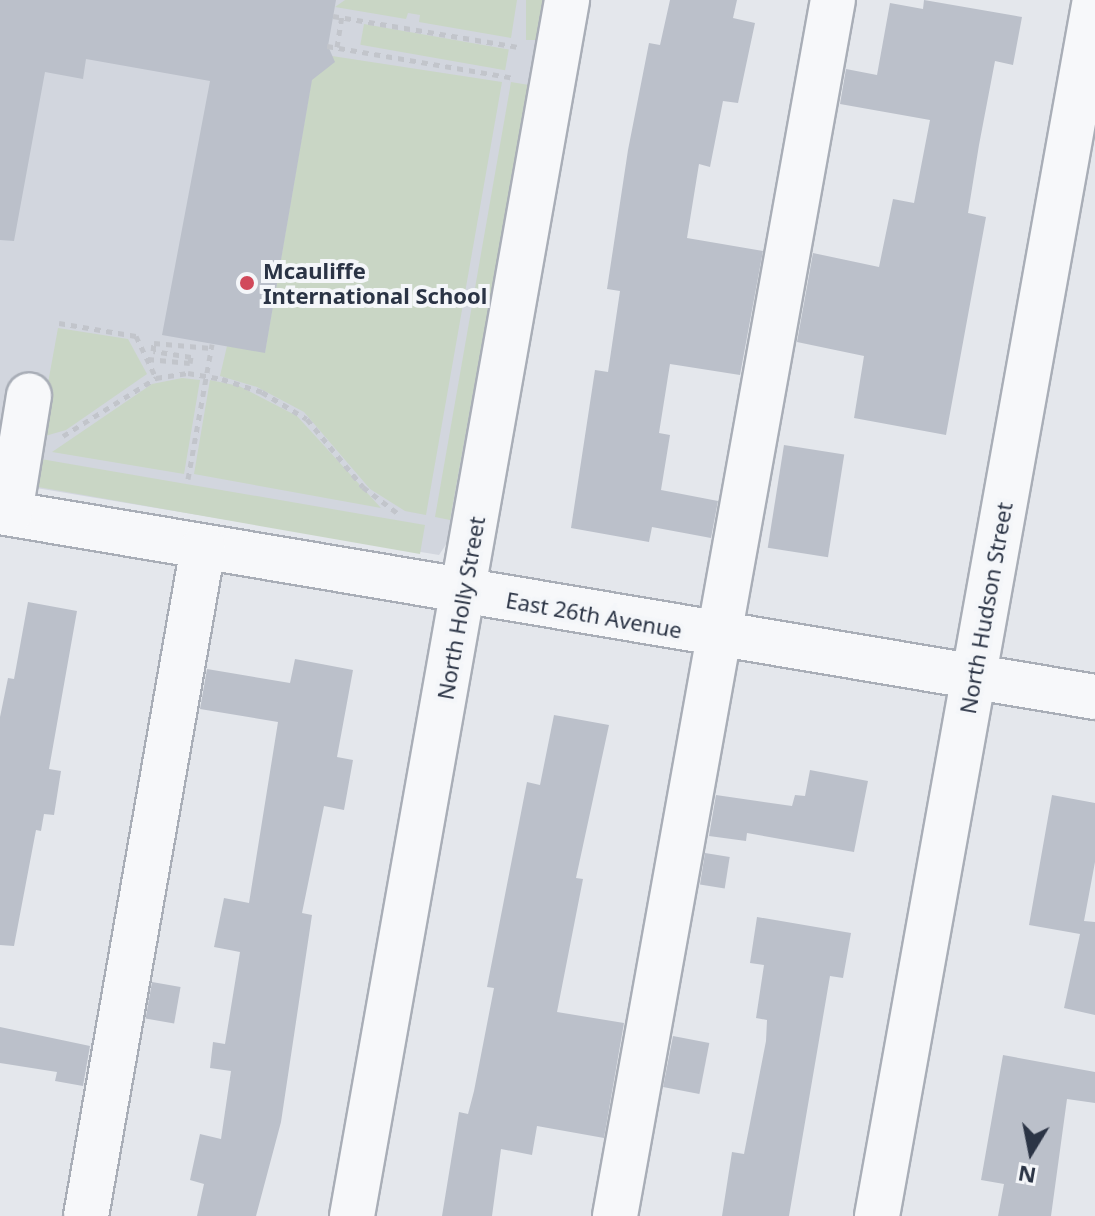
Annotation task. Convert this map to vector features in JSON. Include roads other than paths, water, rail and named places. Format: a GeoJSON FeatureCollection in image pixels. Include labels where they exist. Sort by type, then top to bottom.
{"type":"FeatureCollection","features":[{"type":"Feature","properties":{"kind":"street","name":"North Holly Street"},"geometry":{"type":"LineString","coordinates":[[352,1216],[567,0]]}},
{"type":"Feature","properties":{"kind":"street"},"geometry":{"type":"LineString","coordinates":[[615,1216],[833,0]]}},
{"type":"Feature","properties":{"kind":"street","name":"North Hudson Street"},"geometry":{"type":"LineString","coordinates":[[877,1216],[1095,0]]}},
{"type":"Feature","properties":{"kind":"street"},"geometry":{"type":"LineString","coordinates":[[5,512],[29,396]]}},
{"type":"Feature","properties":{"kind":"street","name":"East 26th Avenue"},"geometry":{"type":"LineString","coordinates":[[5,512],[721,637],[1095,697]]}},
{"type":"Feature","properties":{"kind":"street"},"geometry":{"type":"LineString","coordinates":[[86,1216],[203,547]]}},
{"type":"Feature","properties":{"kind":"place","name":"Mcauliffe International School"},"geometry":{"type":"Point","coordinates":[247,283]}}]}
